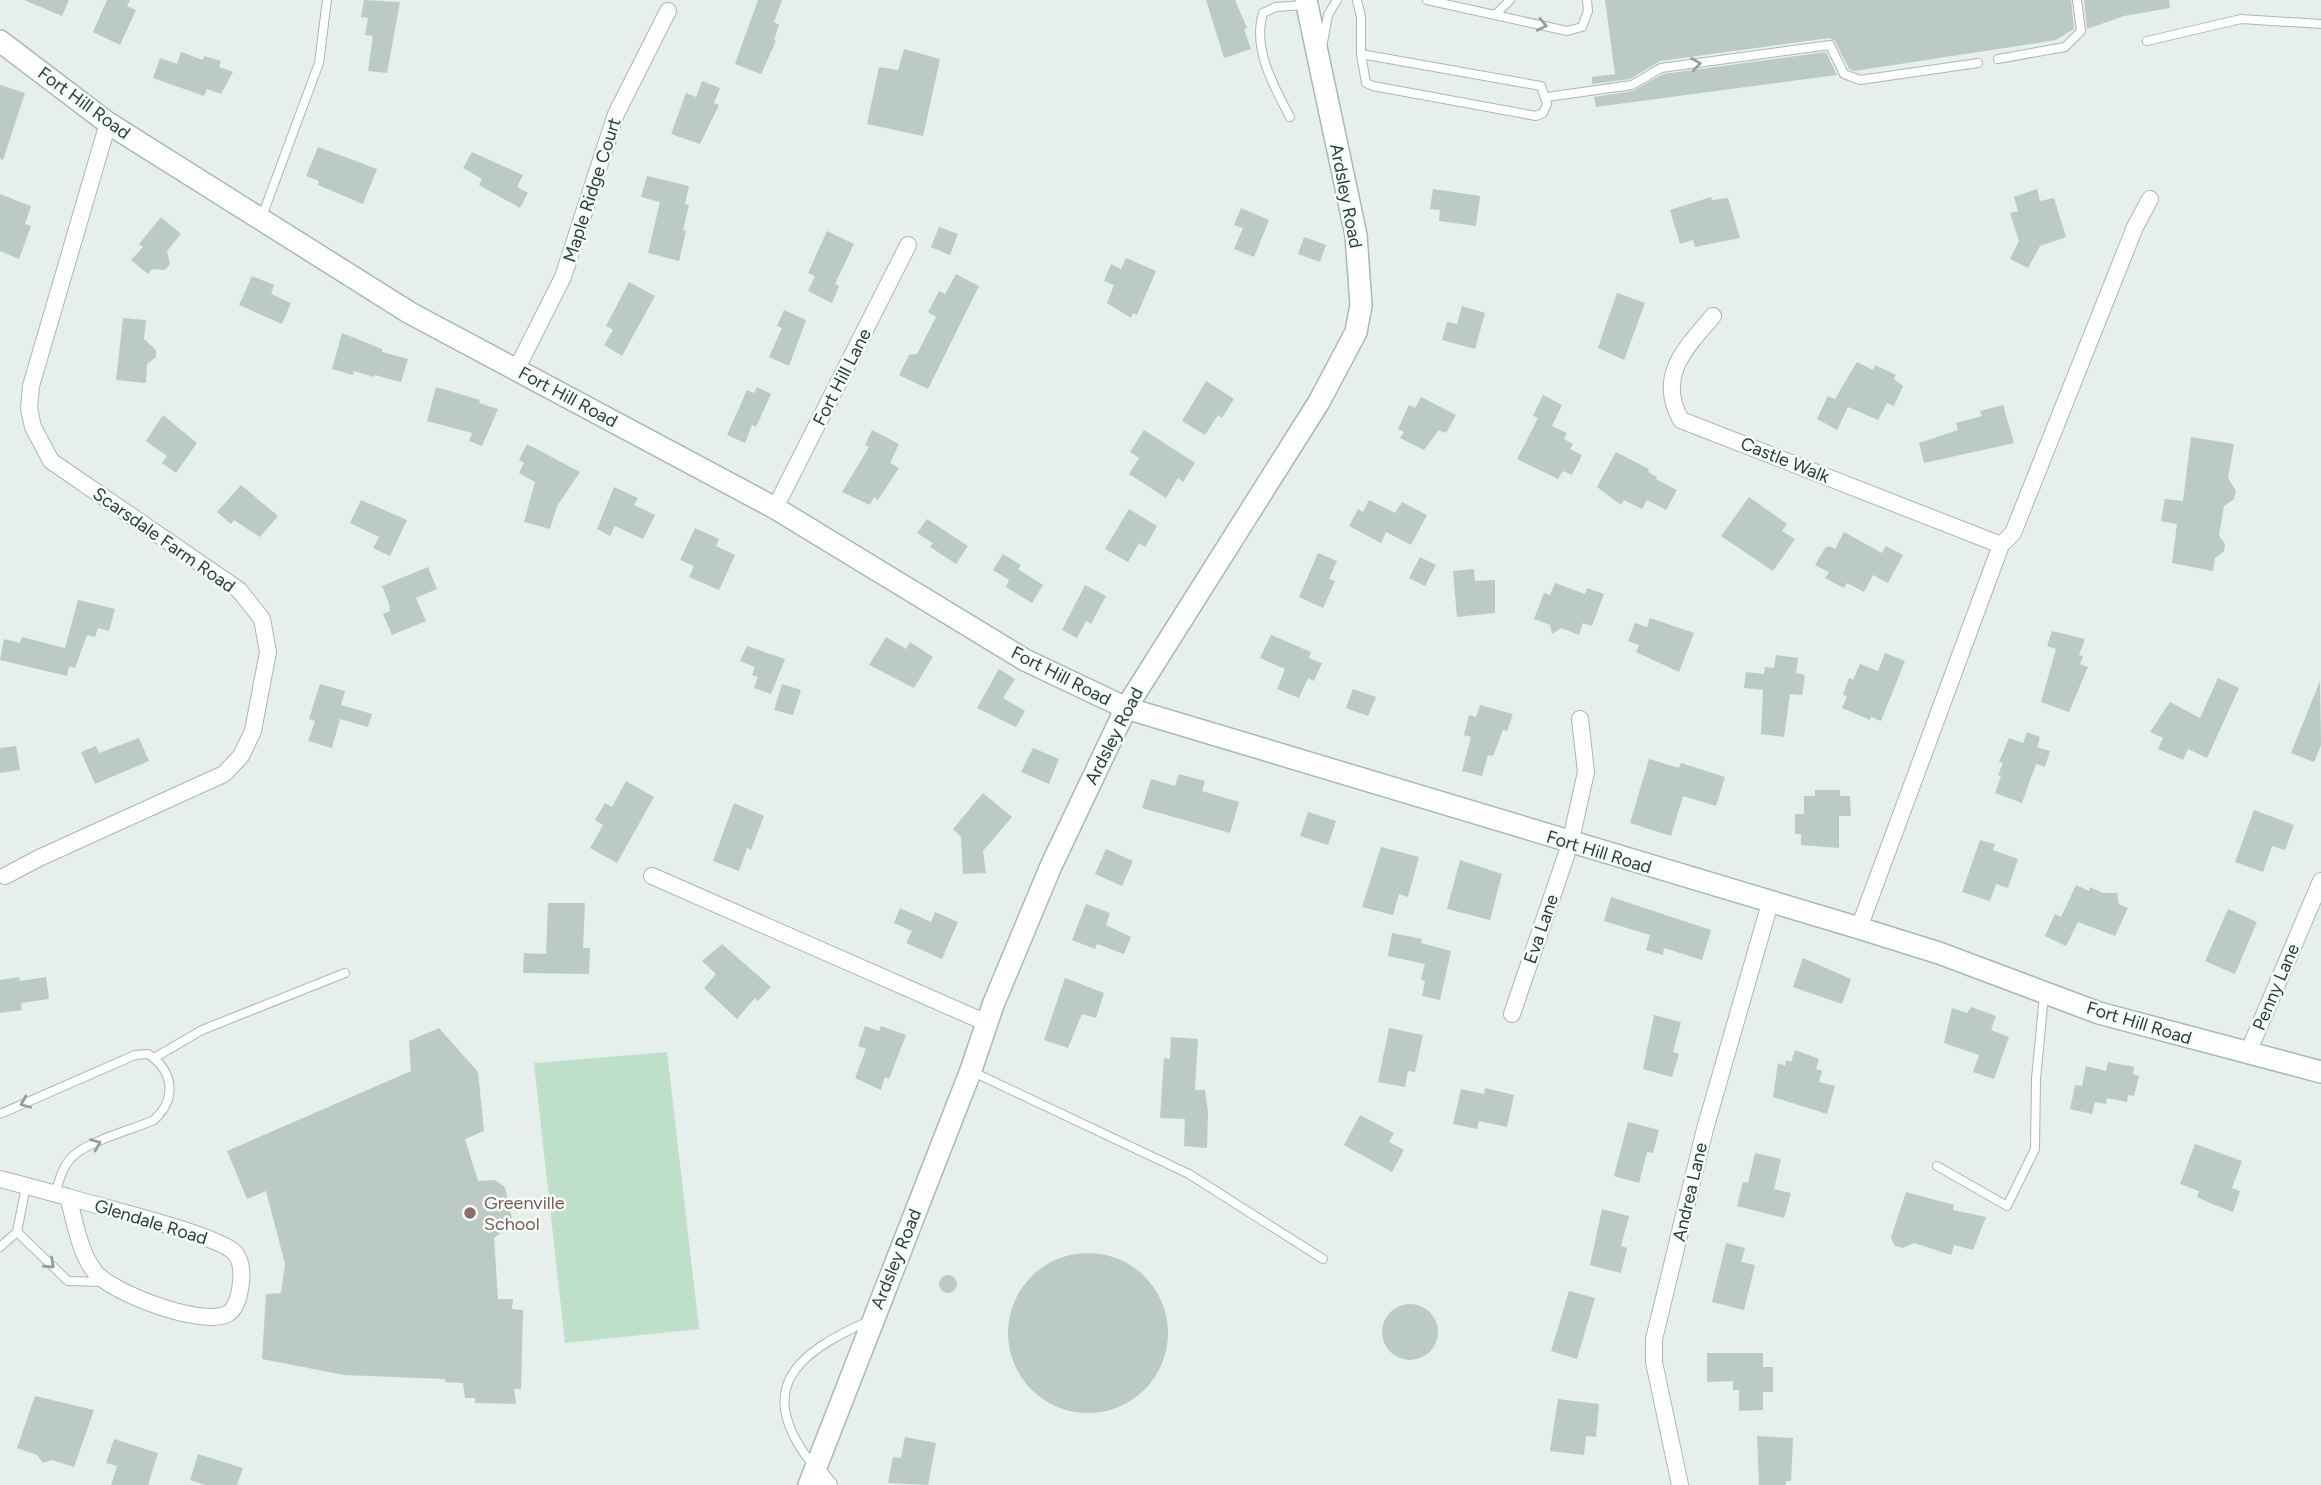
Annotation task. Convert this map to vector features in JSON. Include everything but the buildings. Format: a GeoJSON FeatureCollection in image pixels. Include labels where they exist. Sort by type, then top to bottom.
{"type":"FeatureCollection","features":[{"type":"Feature","properties":{"kind":"street","name":"Ardsley Road"},"geometry":{"type":"LineString","coordinates":[[812,1477],[1051,866],[1126,708],[1319,402],[1356,332],[1361,305],[1356,235],[1306,2]]}},
{"type":"Feature","properties":{"kind":"street","name":"Maple Ridge Court"},"geometry":{"type":"LineString","coordinates":[[516,370],[563,278],[616,114],[668,11]]}},
{"type":"Feature","properties":{"kind":"street","name":"Fort Hill Road"},"geometry":{"type":"LineString","coordinates":[[0,41],[108,123],[410,313],[775,509],[1025,660],[1126,708],[1570,844],[1859,928],[2099,1013],[2248,1055],[2321,1072]]}},
{"type":"Feature","properties":{"kind":"street","name":"Scarsdale Farm Road"},"geometry":{"type":"LineString","coordinates":[[5,876],[224,774],[241,756],[253,731],[268,652],[262,619],[239,590],[51,461],[33,427],[29,408],[31,386],[108,123]]}},
{"type":"Feature","properties":{"kind":"street"},"geometry":{"type":"LineString","coordinates":[[1859,928],[2001,545],[2013,533],[2135,226],[2150,199]]}},
{"type":"Feature","properties":{"kind":"street","name":"Fort Hill Lane"},"geometry":{"type":"LineString","coordinates":[[775,509],[908,245]]}},
{"type":"Feature","properties":{"kind":"street","name":"Castle Walk"},"geometry":{"type":"LineString","coordinates":[[1713,316],[1679,356],[1672,380],[1671,402],[1681,419],[2001,545]]}},
{"type":"Feature","properties":{"kind":"street","name":"Eva Lane"},"geometry":{"type":"LineString","coordinates":[[1513,1014],[1570,844],[1586,772],[1580,719]]}},
{"type":"Feature","properties":{"kind":"street"},"geometry":{"type":"LineString","coordinates":[[652,876],[988,1023]]}},
{"type":"Feature","properties":{"kind":"street","name":"Penny Lane"},"geometry":{"type":"LineString","coordinates":[[2248,1055],[2321,881]]}},
{"type":"Feature","properties":{"kind":"street","name":"Andrea Lane"},"geometry":{"type":"LineString","coordinates":[[1680,1485],[1654,1362],[1654,1339],[1705,1129],[1770,903]]}},
{"type":"Feature","properties":{"kind":"street","name":"Glendale Road"},"geometry":{"type":"LineString","coordinates":[[0,1179],[61,1195],[213,1241],[235,1253],[243,1269],[240,1291],[233,1310],[225,1316],[207,1317],[166,1309],[105,1282],[93,1270],[84,1253],[61,1195]]}},
{"type":"Feature","properties":{"kind":"street"},"geometry":{"type":"LineString","coordinates":[[812,1477],[829,1485]]}},
{"type":"Feature","properties":{"kind":"lane"},"geometry":{"type":"LineString","coordinates":[[261,219],[319,63],[327,0]]}},
{"type":"Feature","properties":{"kind":"lane"},"geometry":{"type":"LineString","coordinates":[[1318,66],[1328,15],[1337,0]]}},
{"type":"Feature","properties":{"kind":"lane"},"geometry":{"type":"LineString","coordinates":[[1357,0],[1361,17],[1361,54],[1366,83],[1536,116],[1543,113],[1547,97],[1541,86],[1361,54]]}},
{"type":"Feature","properties":{"kind":"lane"},"geometry":{"type":"LineString","coordinates":[[1427,0],[1567,31],[1582,27],[1588,11],[1587,0]]}},
{"type":"Feature","properties":{"kind":"lane"},"geometry":{"type":"LineString","coordinates":[[1495,15],[1510,0]]}},
{"type":"Feature","properties":{"kind":"lane"},"geometry":{"type":"LineString","coordinates":[[1998,59],[2065,47],[2081,31],[2077,0]]}},
{"type":"Feature","properties":{"kind":"lane"},"geometry":{"type":"LineString","coordinates":[[1290,117],[1270,77],[1260,24],[1263,13],[1276,7],[1306,2]]}},
{"type":"Feature","properties":{"kind":"lane"},"geometry":{"type":"LineString","coordinates":[[2147,41],[2241,19],[2321,24]]}},
{"type":"Feature","properties":{"kind":"lane"},"geometry":{"type":"LineString","coordinates":[[1547,97],[1632,85],[1661,68],[1830,45],[1844,75],[1860,80],[1978,63]]}},
{"type":"Feature","properties":{"kind":"lane"},"geometry":{"type":"LineString","coordinates":[[154,1058],[202,1030],[345,974]]}},
{"type":"Feature","properties":{"kind":"lane"},"geometry":{"type":"LineString","coordinates":[[1937,1166],[2007,1206],[2035,1149],[2036,1079],[2044,992]]}},
{"type":"Feature","properties":{"kind":"lane"},"geometry":{"type":"LineString","coordinates":[[0,1114],[135,1055],[148,1054],[167,1073],[170,1101],[163,1113],[154,1120],[83,1149],[72,1157],[62,1171],[61,1195]]}},
{"type":"Feature","properties":{"kind":"lane"},"geometry":{"type":"LineString","coordinates":[[971,1070],[1189,1174],[1323,1259]]}},
{"type":"Feature","properties":{"kind":"lane"},"geometry":{"type":"LineString","coordinates":[[0,1247],[17,1232],[26,1186]]}},
{"type":"Feature","properties":{"kind":"lane"},"geometry":{"type":"LineString","coordinates":[[17,1232],[68,1281],[105,1282]]}},
{"type":"Feature","properties":{"kind":"lane"},"geometry":{"type":"LineString","coordinates":[[812,1477],[785,1420],[783,1404],[789,1385],[799,1362],[812,1350],[872,1320]]}},
{"type":"Feature","properties":{"kind":"green space"},"geometry":{"type":"Polygon","coordinates":[[[667,1052],[699,1329],[565,1343],[534,1063],[667,1052]]]}},
{"type":"Feature","properties":{"kind":"place","name":"Greenville School"},"geometry":{"type":"Point","coordinates":[470,1213]}}]}
